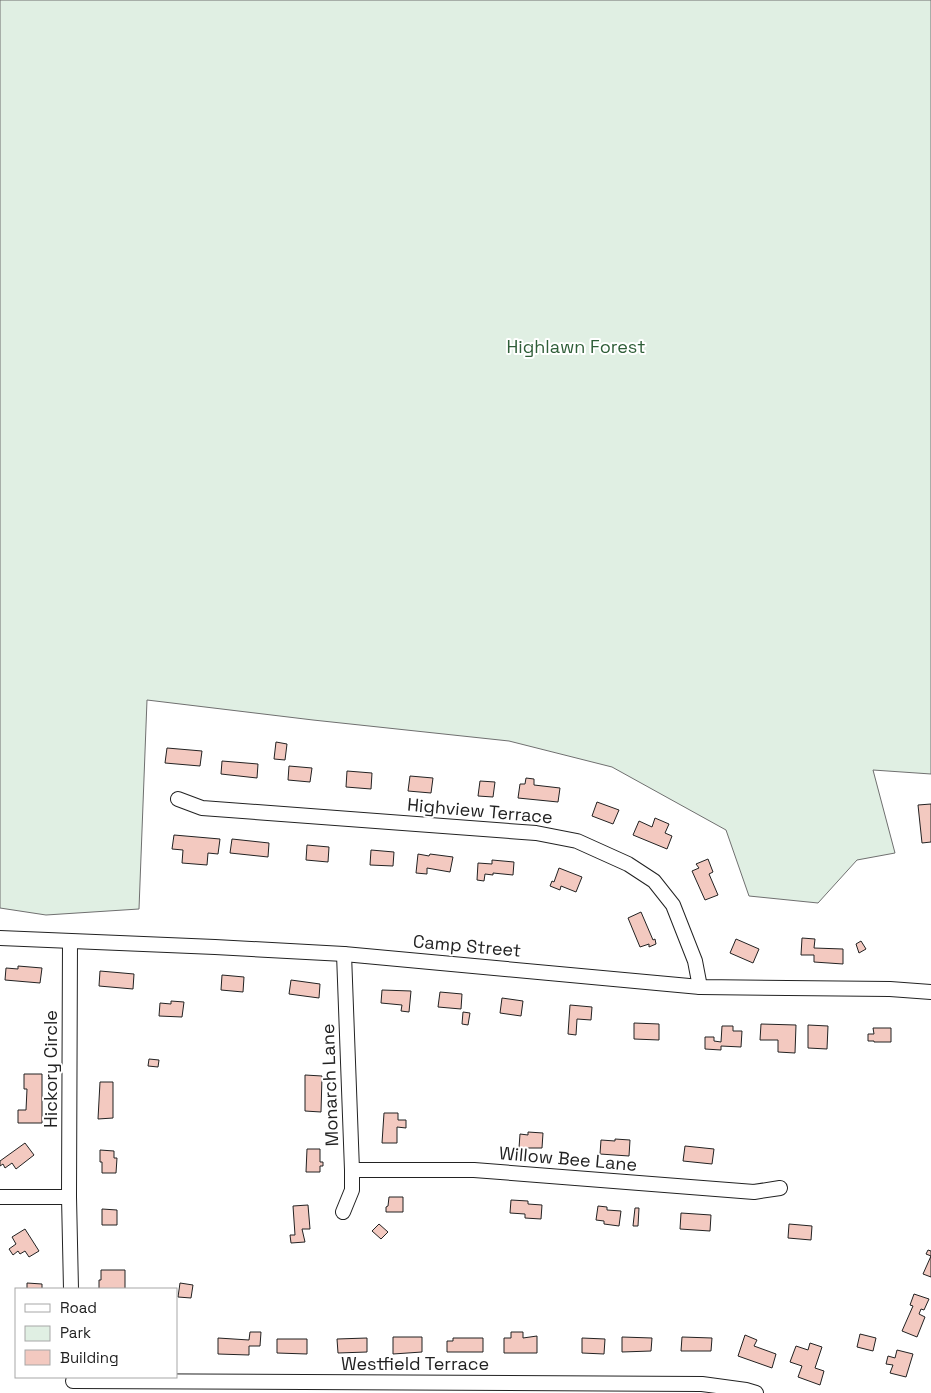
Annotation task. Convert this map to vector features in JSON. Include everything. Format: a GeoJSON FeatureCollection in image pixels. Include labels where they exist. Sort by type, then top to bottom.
{"type":"FeatureCollection","features":[{"type":"Feature","properties":{"kind":"street","name":"Highview Terrace"},"geometry":{"type":"LineString","coordinates":[[178,799],[202,808],[536,833],[577,841],[628,864],[654,881],[674,905],[695,961],[700,987]]}},
{"type":"Feature","properties":{"kind":"street","name":"Camp Street"},"geometry":{"type":"LineString","coordinates":[[0,938],[215,946],[344,954],[700,987],[890,989],[931,992]]}},
{"type":"Feature","properties":{"kind":"street","name":"Hickory Circle"},"geometry":{"type":"LineString","coordinates":[[70,942],[69,1197],[71,1288]]}},
{"type":"Feature","properties":{"kind":"street","name":"Monarch Lane"},"geometry":{"type":"LineString","coordinates":[[343,1212],[352,1190],[344,954]]}},
{"type":"Feature","properties":{"kind":"street","name":"Willow Bee Lane"},"geometry":{"type":"LineString","coordinates":[[352,1170],[474,1170],[754,1192],[780,1188]]}},
{"type":"Feature","properties":{"kind":"street"},"geometry":{"type":"LineString","coordinates":[[0,1197],[69,1197]]}},
{"type":"Feature","properties":{"kind":"street","name":"Westfield Terrace"},"geometry":{"type":"LineString","coordinates":[[73,1383],[702,1384],[756,1393]]}},
{"type":"Feature","properties":{"kind":"green space","name":"Highlawn Forest"},"geometry":{"type":"Polygon","coordinates":[[[0,0],[931,0],[931,774],[873,770],[895,853],[857,860],[818,903],[749,896],[726,830],[612,767],[509,741],[147,700],[139,909],[46,915],[0,908],[0,0]]]}},
{"type":"Feature","properties":{"kind":"building"},"geometry":{"type":"Polygon","coordinates":[[[276,742],[287,744],[285,760],[274,759],[276,742]]]}},
{"type":"Feature","properties":{"kind":"building"},"geometry":{"type":"Polygon","coordinates":[[[167,748],[202,751],[200,766],[165,763],[167,748]]]}},
{"type":"Feature","properties":{"kind":"building"},"geometry":{"type":"Polygon","coordinates":[[[222,761],[258,764],[257,778],[221,774],[222,761]]]}},
{"type":"Feature","properties":{"kind":"building"},"geometry":{"type":"Polygon","coordinates":[[[289,766],[312,768],[310,782],[288,780],[289,766]]]}},
{"type":"Feature","properties":{"kind":"building"},"geometry":{"type":"Polygon","coordinates":[[[347,771],[372,773],[371,789],[346,787],[347,771]]]}},
{"type":"Feature","properties":{"kind":"building"},"geometry":{"type":"Polygon","coordinates":[[[410,776],[433,778],[431,793],[408,791],[410,776]]]}},
{"type":"Feature","properties":{"kind":"building"},"geometry":{"type":"Polygon","coordinates":[[[526,778],[534,779],[534,785],[560,788],[558,802],[518,798],[520,784],[525,784],[526,778]]]}},
{"type":"Feature","properties":{"kind":"building"},"geometry":{"type":"Polygon","coordinates":[[[480,781],[495,782],[493,797],[478,796],[480,781]]]}},
{"type":"Feature","properties":{"kind":"building"},"geometry":{"type":"Polygon","coordinates":[[[597,802],[619,810],[613,824],[592,816],[597,802]]]}},
{"type":"Feature","properties":{"kind":"building"},"geometry":{"type":"Polygon","coordinates":[[[931,804],[931,842],[922,843],[918,805],[931,804]]]}},
{"type":"Feature","properties":{"kind":"building"},"geometry":{"type":"Polygon","coordinates":[[[655,818],[669,824],[665,833],[672,836],[667,849],[633,835],[639,821],[652,827],[655,818]]]}},
{"type":"Feature","properties":{"kind":"building"},"geometry":{"type":"Polygon","coordinates":[[[174,835],[220,839],[218,854],[208,853],[207,865],[182,863],[183,850],[172,849],[174,835]]]}},
{"type":"Feature","properties":{"kind":"building"},"geometry":{"type":"Polygon","coordinates":[[[232,839],[269,843],[268,857],[230,853],[232,839]]]}},
{"type":"Feature","properties":{"kind":"building"},"geometry":{"type":"Polygon","coordinates":[[[307,845],[329,847],[328,862],[306,860],[307,845]]]}},
{"type":"Feature","properties":{"kind":"building"},"geometry":{"type":"Polygon","coordinates":[[[371,850],[394,852],[393,866],[370,865],[371,850]]]}},
{"type":"Feature","properties":{"kind":"building"},"geometry":{"type":"Polygon","coordinates":[[[418,854],[453,857],[450,872],[427,868],[427,874],[416,873],[418,854]]]}},
{"type":"Feature","properties":{"kind":"building"},"geometry":{"type":"Polygon","coordinates":[[[708,859],[713,872],[709,874],[718,895],[705,900],[692,871],[699,868],[696,864],[708,859]]]}},
{"type":"Feature","properties":{"kind":"building"},"geometry":{"type":"Polygon","coordinates":[[[492,860],[514,862],[513,875],[485,874],[484,881],[477,880],[478,863],[492,864],[492,860]]]}},
{"type":"Feature","properties":{"kind":"building"},"geometry":{"type":"Polygon","coordinates":[[[559,868],[582,877],[576,892],[561,886],[560,890],[550,886],[552,881],[554,882],[559,868]]]}},
{"type":"Feature","properties":{"kind":"building"},"geometry":{"type":"Polygon","coordinates":[[[641,912],[653,940],[655,939],[656,944],[649,947],[649,944],[640,947],[628,918],[641,912]]]}},
{"type":"Feature","properties":{"kind":"building"},"geometry":{"type":"Polygon","coordinates":[[[802,938],[815,939],[814,948],[843,949],[843,964],[814,962],[814,955],[801,955],[802,938]]]}},
{"type":"Feature","properties":{"kind":"building"},"geometry":{"type":"Polygon","coordinates":[[[736,939],[759,949],[753,963],[730,953],[736,939]]]}},
{"type":"Feature","properties":{"kind":"building"},"geometry":{"type":"Polygon","coordinates":[[[861,941],[866,949],[859,953],[856,944],[861,941]]]}},
{"type":"Feature","properties":{"kind":"building"},"geometry":{"type":"Polygon","coordinates":[[[18,966],[42,968],[40,983],[5,980],[6,968],[18,969],[18,966]]]}},
{"type":"Feature","properties":{"kind":"building"},"geometry":{"type":"Polygon","coordinates":[[[100,971],[134,974],[133,989],[99,986],[100,971]]]}},
{"type":"Feature","properties":{"kind":"building"},"geometry":{"type":"Polygon","coordinates":[[[222,975],[244,977],[243,992],[221,990],[222,975]]]}},
{"type":"Feature","properties":{"kind":"building"},"geometry":{"type":"Polygon","coordinates":[[[291,980],[320,984],[319,998],[289,994],[291,980]]]}},
{"type":"Feature","properties":{"kind":"building"},"geometry":{"type":"Polygon","coordinates":[[[382,990],[411,991],[409,1012],[401,1011],[402,1005],[381,1003],[382,990]]]}},
{"type":"Feature","properties":{"kind":"building"},"geometry":{"type":"Polygon","coordinates":[[[440,992],[462,994],[461,1009],[438,1007],[440,992]]]}},
{"type":"Feature","properties":{"kind":"building"},"geometry":{"type":"Polygon","coordinates":[[[502,998],[523,1001],[521,1016],[500,1013],[502,998]]]}},
{"type":"Feature","properties":{"kind":"building"},"geometry":{"type":"Polygon","coordinates":[[[171,1001],[184,1002],[182,1017],[159,1016],[160,1003],[171,1004],[171,1001]]]}},
{"type":"Feature","properties":{"kind":"building"},"geometry":{"type":"Polygon","coordinates":[[[570,1005],[592,1007],[591,1020],[577,1019],[576,1035],[568,1034],[570,1005]]]}},
{"type":"Feature","properties":{"kind":"building"},"geometry":{"type":"Polygon","coordinates":[[[463,1012],[470,1013],[468,1025],[462,1024],[463,1012]]]}},
{"type":"Feature","properties":{"kind":"building"},"geometry":{"type":"Polygon","coordinates":[[[634,1023],[659,1024],[659,1040],[634,1039],[634,1023]]]}},
{"type":"Feature","properties":{"kind":"building"},"geometry":{"type":"Polygon","coordinates":[[[761,1024],[796,1025],[795,1053],[778,1052],[778,1040],[760,1040],[761,1024]]]}},
{"type":"Feature","properties":{"kind":"building"},"geometry":{"type":"Polygon","coordinates":[[[808,1025],[828,1026],[827,1049],[808,1048],[808,1025]]]}},
{"type":"Feature","properties":{"kind":"building"},"geometry":{"type":"Polygon","coordinates":[[[722,1026],[733,1026],[733,1031],[742,1031],[741,1047],[721,1046],[721,1050],[705,1049],[705,1037],[714,1037],[714,1041],[721,1042],[722,1026]]]}},
{"type":"Feature","properties":{"kind":"building"},"geometry":{"type":"Polygon","coordinates":[[[873,1028],[891,1028],[891,1042],[868,1041],[868,1034],[874,1034],[873,1028]]]}},
{"type":"Feature","properties":{"kind":"building"},"geometry":{"type":"Polygon","coordinates":[[[149,1059],[159,1060],[158,1067],[148,1066],[149,1059]]]}},
{"type":"Feature","properties":{"kind":"building"},"geometry":{"type":"Polygon","coordinates":[[[24,1074],[42,1074],[42,1123],[18,1123],[18,1110],[26,1110],[27,1089],[24,1089],[24,1074]]]}},
{"type":"Feature","properties":{"kind":"building"},"geometry":{"type":"Polygon","coordinates":[[[305,1075],[322,1076],[321,1112],[305,1111],[305,1075]]]}},
{"type":"Feature","properties":{"kind":"building"},"geometry":{"type":"Polygon","coordinates":[[[100,1082],[113,1082],[113,1118],[98,1119],[100,1082]]]}},
{"type":"Feature","properties":{"kind":"building"},"geometry":{"type":"Polygon","coordinates":[[[384,1113],[398,1113],[398,1120],[406,1120],[406,1128],[397,1127],[397,1143],[382,1143],[384,1113]]]}},
{"type":"Feature","properties":{"kind":"building"},"geometry":{"type":"Polygon","coordinates":[[[528,1132],[543,1133],[542,1148],[519,1148],[520,1134],[528,1135],[528,1132]]]}},
{"type":"Feature","properties":{"kind":"building"},"geometry":{"type":"Polygon","coordinates":[[[615,1139],[630,1140],[629,1156],[600,1154],[601,1140],[615,1141],[615,1139]]]}},
{"type":"Feature","properties":{"kind":"building"},"geometry":{"type":"Polygon","coordinates":[[[25,1143],[34,1155],[16,1169],[12,1163],[5,1168],[3,1164],[0,1166],[0,1161],[25,1143]]]}},
{"type":"Feature","properties":{"kind":"building"},"geometry":{"type":"Polygon","coordinates":[[[685,1146],[714,1149],[712,1164],[683,1161],[685,1146]]]}},
{"type":"Feature","properties":{"kind":"building"},"geometry":{"type":"Polygon","coordinates":[[[307,1149],[320,1149],[320,1162],[323,1162],[323,1166],[320,1166],[320,1172],[306,1172],[307,1149]]]}},
{"type":"Feature","properties":{"kind":"building"},"geometry":{"type":"Polygon","coordinates":[[[100,1150],[114,1151],[114,1158],[117,1158],[116,1173],[102,1173],[100,1150]]]}},
{"type":"Feature","properties":{"kind":"building"},"geometry":{"type":"Polygon","coordinates":[[[389,1197],[403,1197],[403,1212],[386,1212],[389,1197]]]}},
{"type":"Feature","properties":{"kind":"building"},"geometry":{"type":"Polygon","coordinates":[[[511,1200],[528,1201],[528,1204],[542,1205],[541,1219],[525,1218],[525,1214],[510,1213],[511,1200]]]}},
{"type":"Feature","properties":{"kind":"building"},"geometry":{"type":"Polygon","coordinates":[[[308,1205],[310,1229],[302,1229],[305,1242],[291,1243],[290,1235],[295,1235],[293,1206],[308,1205]]]}},
{"type":"Feature","properties":{"kind":"building"},"geometry":{"type":"Polygon","coordinates":[[[598,1206],[607,1207],[607,1210],[621,1211],[619,1226],[604,1224],[604,1221],[596,1220],[598,1206]]]}},
{"type":"Feature","properties":{"kind":"building"},"geometry":{"type":"Polygon","coordinates":[[[635,1208],[639,1208],[638,1226],[633,1226],[635,1208]]]}},
{"type":"Feature","properties":{"kind":"building"},"geometry":{"type":"Polygon","coordinates":[[[102,1209],[117,1210],[117,1225],[102,1225],[102,1209]]]}},
{"type":"Feature","properties":{"kind":"building"},"geometry":{"type":"Polygon","coordinates":[[[681,1213],[711,1215],[710,1231],[680,1229],[681,1213]]]}},
{"type":"Feature","properties":{"kind":"building"},"geometry":{"type":"Polygon","coordinates":[[[379,1224],[388,1232],[381,1239],[372,1231],[379,1224]]]}},
{"type":"Feature","properties":{"kind":"building"},"geometry":{"type":"Polygon","coordinates":[[[789,1224],[812,1226],[811,1240],[788,1238],[789,1224]]]}},
{"type":"Feature","properties":{"kind":"building"},"geometry":{"type":"Polygon","coordinates":[[[25,1229],[39,1251],[29,1257],[25,1251],[20,1254],[18,1251],[13,1255],[9,1249],[16,1244],[12,1237],[25,1229]]]}},
{"type":"Feature","properties":{"kind":"building"},"geometry":{"type":"Polygon","coordinates":[[[928,1250],[931,1251],[931,1256],[926,1254],[928,1250]]]}},
{"type":"Feature","properties":{"kind":"building"},"geometry":{"type":"Polygon","coordinates":[[[931,1256],[931,1277],[923,1274],[931,1256]]]}},
{"type":"Feature","properties":{"kind":"building"},"geometry":{"type":"Polygon","coordinates":[[[101,1270],[125,1270],[125,1288],[99,1288],[99,1280],[101,1280],[101,1270]]]}},
{"type":"Feature","properties":{"kind":"building"},"geometry":{"type":"Polygon","coordinates":[[[27,1283],[42,1284],[42,1288],[27,1288],[27,1283]]]}},
{"type":"Feature","properties":{"kind":"building"},"geometry":{"type":"Polygon","coordinates":[[[180,1283],[193,1285],[191,1298],[178,1297],[180,1283]]]}},
{"type":"Feature","properties":{"kind":"building"},"geometry":{"type":"Polygon","coordinates":[[[914,1294],[929,1299],[924,1310],[921,1309],[919,1314],[925,1317],[917,1337],[902,1331],[913,1306],[910,1305],[914,1294]]]}},
{"type":"Feature","properties":{"kind":"building"},"geometry":{"type":"Polygon","coordinates":[[[250,1332],[261,1332],[260,1346],[249,1346],[249,1355],[218,1354],[218,1338],[249,1340],[250,1332]]]}},
{"type":"Feature","properties":{"kind":"building"},"geometry":{"type":"Polygon","coordinates":[[[511,1332],[523,1332],[523,1338],[537,1336],[537,1353],[504,1353],[504,1338],[511,1338],[511,1332]]]}},
{"type":"Feature","properties":{"kind":"building"},"geometry":{"type":"Polygon","coordinates":[[[860,1334],[876,1338],[873,1351],[857,1347],[860,1334]]]}},
{"type":"Feature","properties":{"kind":"building"},"geometry":{"type":"Polygon","coordinates":[[[745,1335],[757,1340],[754,1346],[776,1354],[772,1368],[738,1356],[745,1335]]]}},
{"type":"Feature","properties":{"kind":"building"},"geometry":{"type":"Polygon","coordinates":[[[393,1337],[422,1337],[422,1352],[393,1354],[393,1337]]]}},
{"type":"Feature","properties":{"kind":"building"},"geometry":{"type":"Polygon","coordinates":[[[622,1337],[652,1338],[651,1351],[622,1352],[622,1337]]]}},
{"type":"Feature","properties":{"kind":"building"},"geometry":{"type":"Polygon","coordinates":[[[682,1337],[712,1338],[711,1351],[681,1351],[682,1337]]]}},
{"type":"Feature","properties":{"kind":"building"},"geometry":{"type":"Polygon","coordinates":[[[367,1338],[367,1352],[338,1353],[337,1339],[367,1338]]]}},
{"type":"Feature","properties":{"kind":"building"},"geometry":{"type":"Polygon","coordinates":[[[453,1338],[483,1338],[483,1352],[447,1352],[447,1341],[453,1341],[453,1338]]]}},
{"type":"Feature","properties":{"kind":"building"},"geometry":{"type":"Polygon","coordinates":[[[582,1338],[605,1339],[604,1354],[582,1353],[582,1338]]]}},
{"type":"Feature","properties":{"kind":"building"},"geometry":{"type":"Polygon","coordinates":[[[277,1339],[307,1339],[307,1354],[277,1353],[277,1339]]]}},
{"type":"Feature","properties":{"kind":"building"},"geometry":{"type":"Polygon","coordinates":[[[810,1343],[822,1347],[815,1368],[824,1371],[820,1385],[798,1377],[802,1366],[790,1362],[796,1346],[808,1350],[810,1343]]]}},
{"type":"Feature","properties":{"kind":"building"},"geometry":{"type":"Polygon","coordinates":[[[897,1350],[913,1354],[906,1377],[890,1373],[893,1365],[886,1364],[888,1356],[895,1358],[897,1350]]]}}]}
